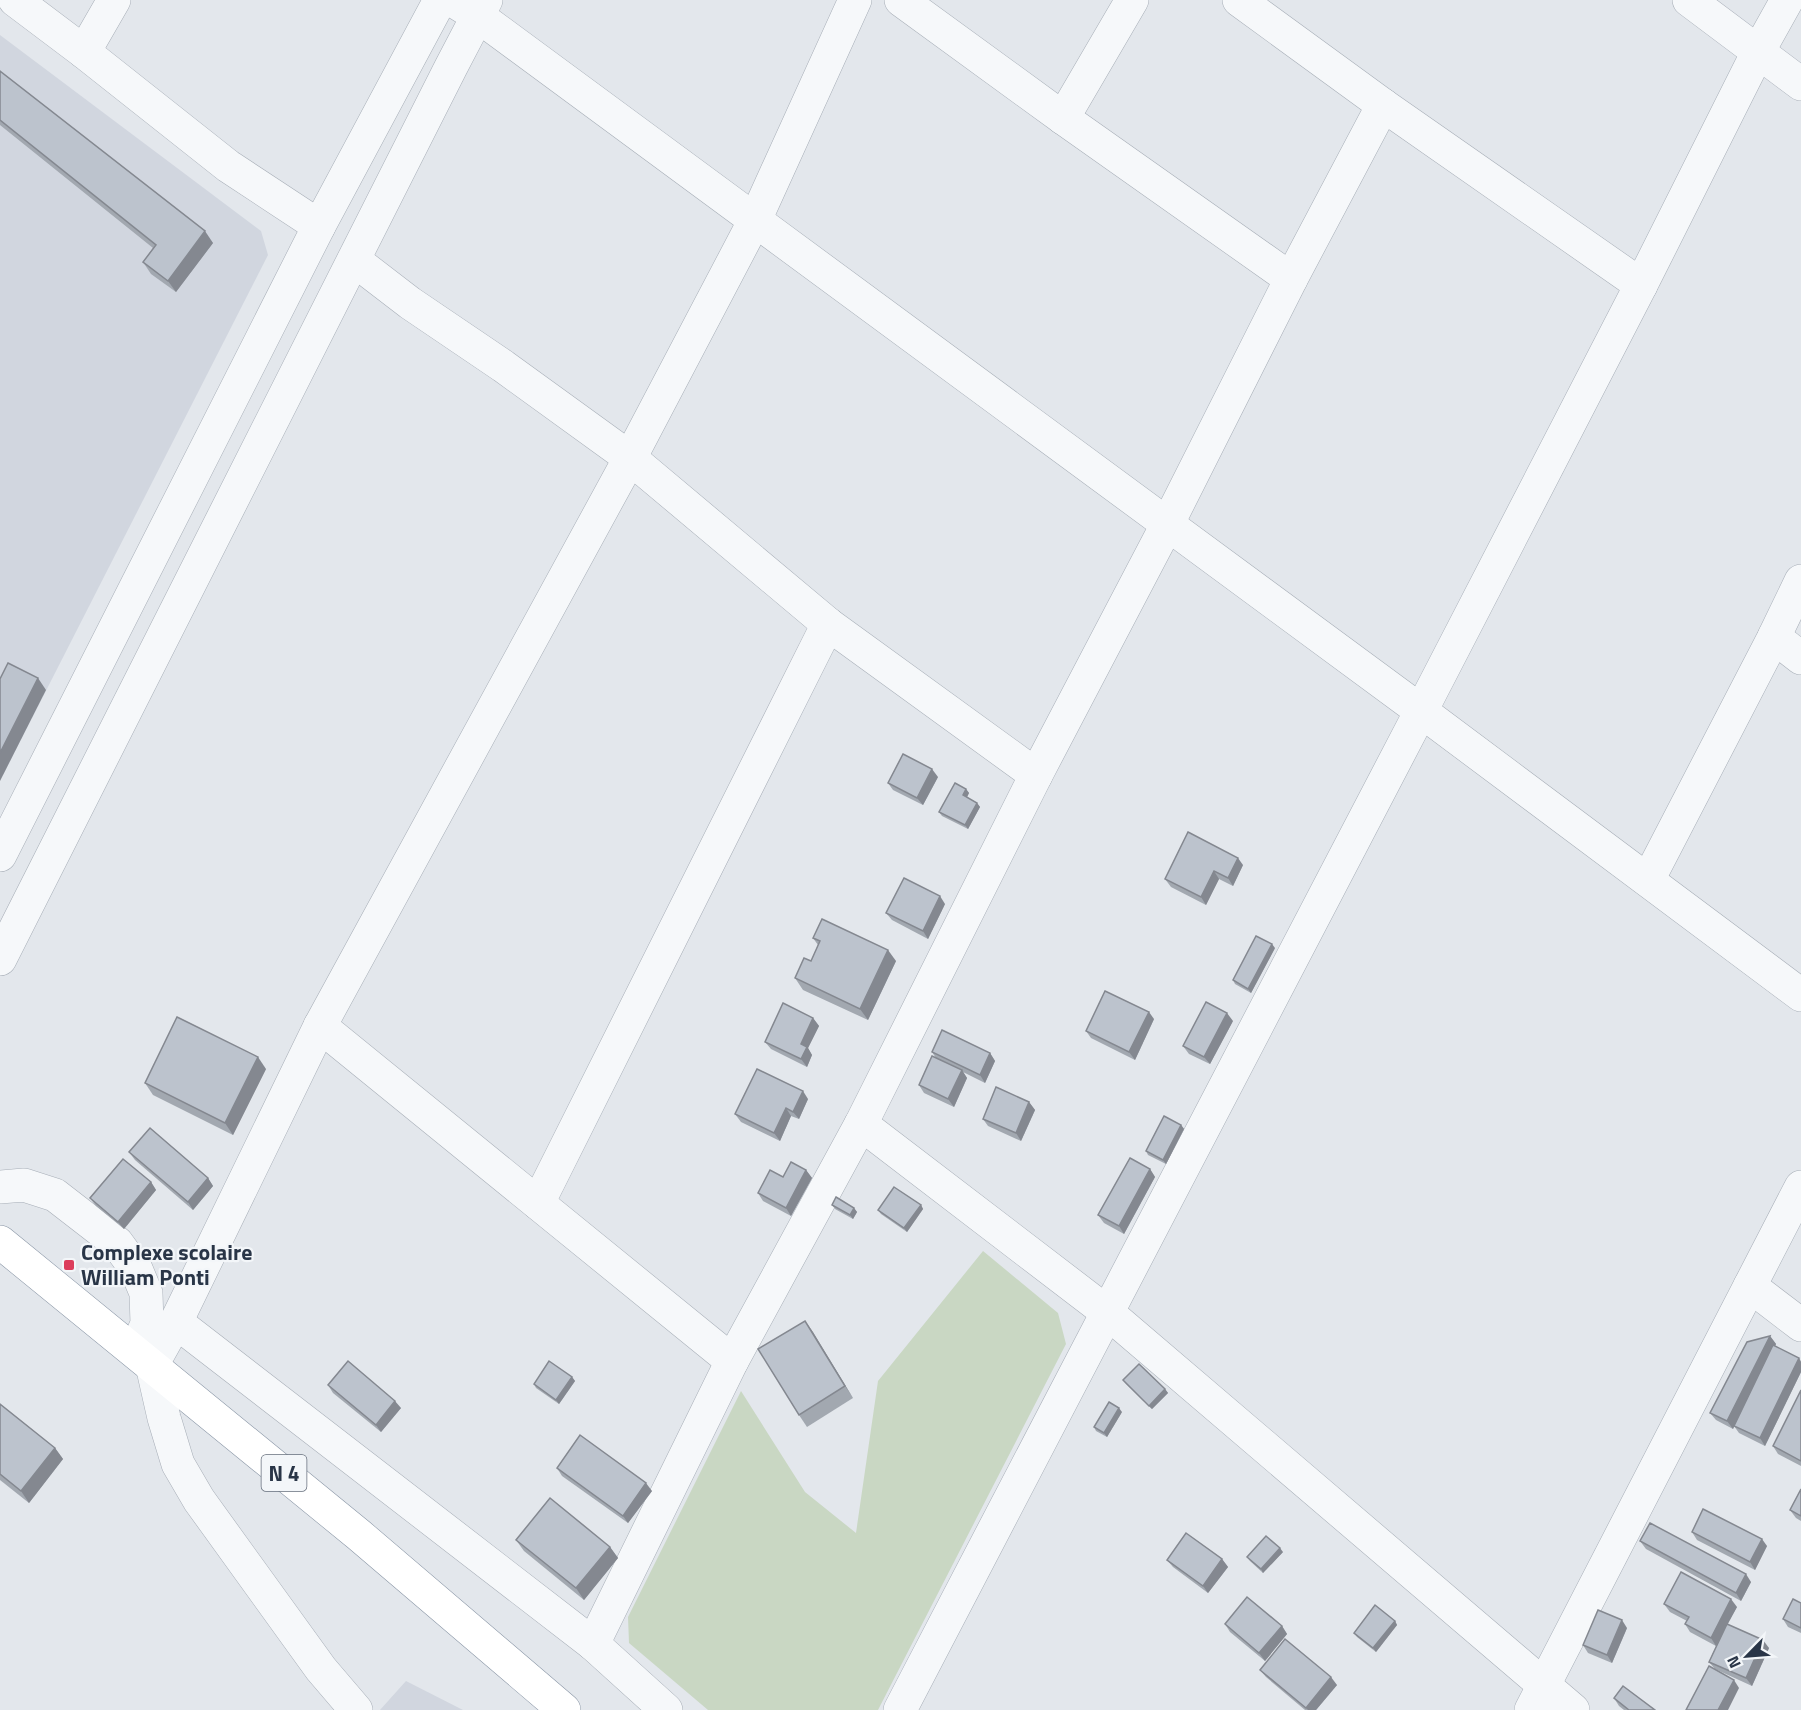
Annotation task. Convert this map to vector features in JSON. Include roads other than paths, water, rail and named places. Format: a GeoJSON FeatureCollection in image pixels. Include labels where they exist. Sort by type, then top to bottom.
{"type":"FeatureCollection","features":[{"type":"Feature","properties":{"kind":"highway","name":"N 4"},"geometry":{"type":"LineString","coordinates":[[0,1242],[359,1535],[564,1710]]}},
{"type":"Feature","properties":{"kind":"street"},"geometry":{"type":"LineString","coordinates":[[15,0],[84,51],[228,166],[320,226]]}},
{"type":"Feature","properties":{"kind":"street"},"geometry":{"type":"LineString","coordinates":[[84,51],[114,0]]}},
{"type":"Feature","properties":{"kind":"street"},"geometry":{"type":"LineString","coordinates":[[0,855],[320,226],[440,0]]}},
{"type":"Feature","properties":{"kind":"street"},"geometry":{"type":"LineString","coordinates":[[143,1358],[176,1322],[320,1026],[630,458],[755,220],[855,0]]}},
{"type":"Feature","properties":{"kind":"street"},"geometry":{"type":"LineString","coordinates":[[901,0],[1291,279]]}},
{"type":"Feature","properties":{"kind":"street"},"geometry":{"type":"LineString","coordinates":[[1063,118],[1132,0]]}},
{"type":"Feature","properties":{"kind":"street"},"geometry":{"type":"LineString","coordinates":[[1239,0],[1383,105],[1641,285]]}},
{"type":"Feature","properties":{"kind":"street"},"geometry":{"type":"LineString","coordinates":[[1689,0],[1801,84]]}},
{"type":"Feature","properties":{"kind":"street"},"geometry":{"type":"LineString","coordinates":[[900,1710],[1421,711],[1641,285],[1758,52],[1787,0]]}},
{"type":"Feature","properties":{"kind":"street"},"geometry":{"type":"LineString","coordinates":[[0,960],[450,67],[472,5],[755,220],[1801,994]]}},
{"type":"Feature","properties":{"kind":"street"},"geometry":{"type":"LineString","coordinates":[[593,1644],[732,1361],[861,1124],[1036,775],[1383,105]]}},
{"type":"Feature","properties":{"kind":"street"},"geometry":{"type":"LineString","coordinates":[[354,260],[410,303],[503,366],[630,458],[828,624],[1036,775]]}},
{"type":"Feature","properties":{"kind":"street"},"geometry":{"type":"LineString","coordinates":[[1648,880],[1774,638],[1801,581]]}},
{"type":"Feature","properties":{"kind":"street"},"geometry":{"type":"LineString","coordinates":[[538,1203],[828,624]]}},
{"type":"Feature","properties":{"kind":"street"},"geometry":{"type":"LineString","coordinates":[[1774,638],[1801,658]]}},
{"type":"Feature","properties":{"kind":"street"},"geometry":{"type":"LineString","coordinates":[[320,1026],[732,1361]]}},
{"type":"Feature","properties":{"kind":"street"},"geometry":{"type":"LineString","coordinates":[[861,1124],[1108,1313],[1514,1658],[1537,1698],[1573,1710]]}},
{"type":"Feature","properties":{"kind":"street"},"geometry":{"type":"LineString","coordinates":[[0,1187],[24,1185],[55,1195],[117,1243],[136,1269],[146,1293],[147,1324],[143,1358],[178,1464],[199,1500],[321,1669],[357,1710]]}},
{"type":"Feature","properties":{"kind":"street"},"geometry":{"type":"LineString","coordinates":[[1537,1698],[1801,1187]]}},
{"type":"Feature","properties":{"kind":"street"},"geometry":{"type":"LineString","coordinates":[[1750,1286],[1801,1325]]}},
{"type":"Feature","properties":{"kind":"street"},"geometry":{"type":"LineString","coordinates":[[176,1322],[593,1644],[666,1710]]}},
{"type":"Feature","properties":{"kind":"place","name":"Complexe scolaire William Ponti"},"geometry":{"type":"Point","coordinates":[69,1265]}}]}
